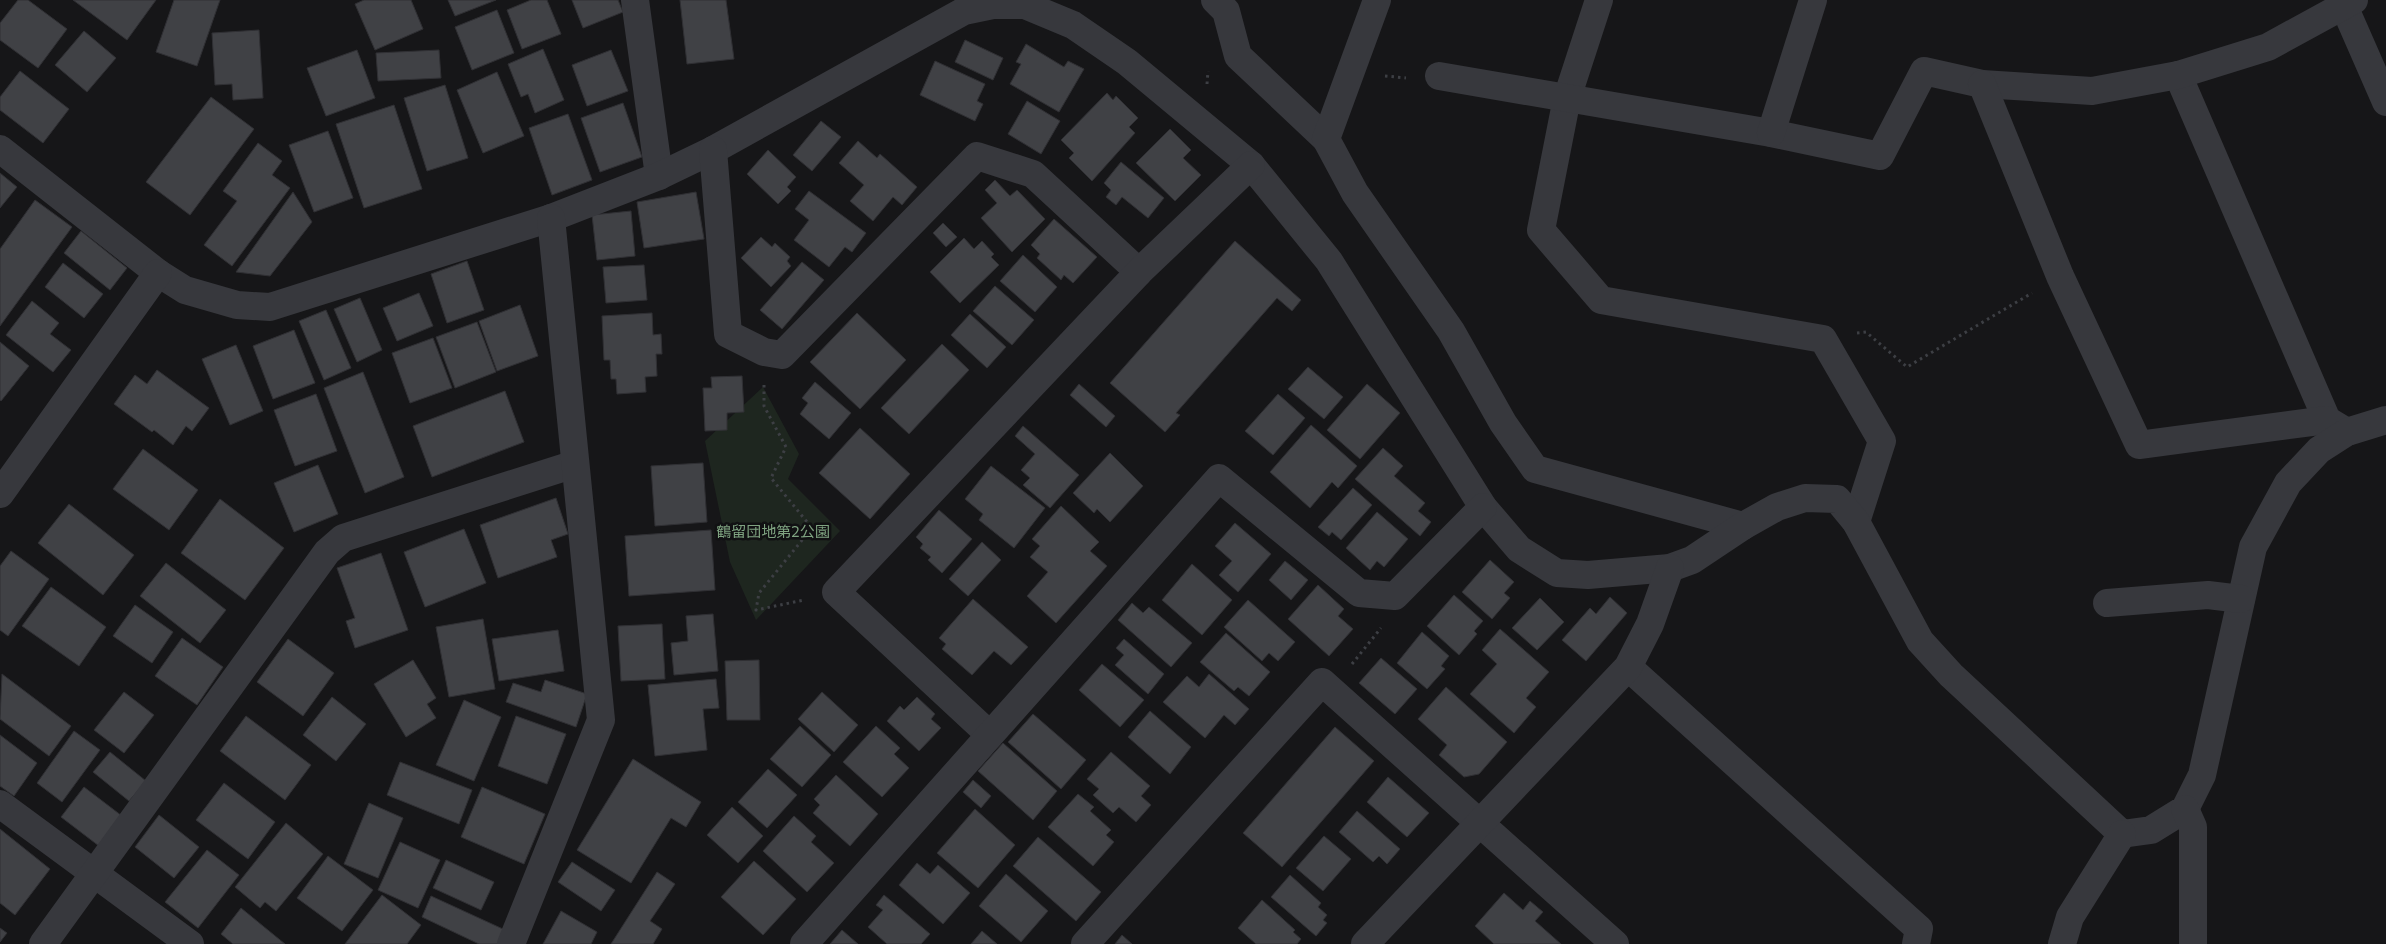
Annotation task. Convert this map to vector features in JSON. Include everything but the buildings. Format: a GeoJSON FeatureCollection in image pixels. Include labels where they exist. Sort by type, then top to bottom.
{"type":"FeatureCollection","features":[{"type":"Feature","properties":{"kind":"street"},"geometry":{"type":"LineString","coordinates":[[635,0],[659,176]]}},
{"type":"Feature","properties":{"kind":"street"},"geometry":{"type":"LineString","coordinates":[[1214,0],[1226,11],[1238,56],[1326,139],[1355,193],[1451,331],[1503,423],[1535,469],[1743,526]]}},
{"type":"Feature","properties":{"kind":"street"},"geometry":{"type":"LineString","coordinates":[[1326,139],[1377,0]]}},
{"type":"Feature","properties":{"kind":"street"},"geometry":{"type":"LineString","coordinates":[[1599,0],[1567,98],[1541,230],[1601,300],[1823,339],[1882,441],[1856,522]]}},
{"type":"Feature","properties":{"kind":"street"},"geometry":{"type":"LineString","coordinates":[[1771,133],[1813,0]]}},
{"type":"Feature","properties":{"kind":"street"},"geometry":{"type":"LineString","coordinates":[[1439,76],[1771,133],[1880,156],[1924,71],[1982,84],[2092,91],[2178,75],[2268,47],[2349,3],[2386,102]]}},
{"type":"Feature","properties":{"kind":"street"},"geometry":{"type":"LineString","coordinates":[[0,149],[158,273],[185,290],[238,305],[270,307],[551,218],[659,176],[713,150],[964,11],[993,5],[1041,6],[1073,25],[1127,62],[1252,165],[1329,261],[1483,508],[1519,549],[1557,573],[1588,575],[1670,568],[1692,560],[1743,526],[1777,507],[1805,498],[1837,499],[1856,522],[1920,642],[1951,675],[2122,834]]}},
{"type":"Feature","properties":{"kind":"street"},"geometry":{"type":"LineString","coordinates":[[2178,75],[2337,426]]}},
{"type":"Feature","properties":{"kind":"street"},"geometry":{"type":"LineString","coordinates":[[1982,84],[2060,276],[2139,445],[2386,420]]}},
{"type":"Feature","properties":{"kind":"street"},"geometry":{"type":"LineString","coordinates":[[713,150],[728,334],[764,352],[782,355],[977,156],[1033,174],[1139,272]]}},
{"type":"Feature","properties":{"kind":"street"},"geometry":{"type":"LineString","coordinates":[[990,736],[836,592],[1139,272],[1252,165]]}},
{"type":"Feature","properties":{"kind":"street"},"geometry":{"type":"LineString","coordinates":[[511,944],[601,720],[551,218]]}},
{"type":"Feature","properties":{"kind":"street"},"geometry":{"type":"LineString","coordinates":[[0,494],[158,273]]}},
{"type":"Feature","properties":{"kind":"street"},"geometry":{"type":"LineString","coordinates":[[2122,834],[2151,830],[2185,809],[2202,775],[2253,547],[2288,483],[2319,450],[2337,426]]}},
{"type":"Feature","properties":{"kind":"street"},"geometry":{"type":"LineString","coordinates":[[43,944],[327,552],[338,542],[343,538],[575,464]]}},
{"type":"Feature","properties":{"kind":"street"},"geometry":{"type":"LineString","coordinates":[[804,944],[1219,478],[1359,593],[1395,596],[1483,508]]}},
{"type":"Feature","properties":{"kind":"street"},"geometry":{"type":"LineString","coordinates":[[1365,944],[1628,667],[1650,624],[1670,568]]}},
{"type":"Feature","properties":{"kind":"street"},"geometry":{"type":"LineString","coordinates":[[2107,603],[2208,595],[2242,599]]}},
{"type":"Feature","properties":{"kind":"street"},"geometry":{"type":"LineString","coordinates":[[1628,667],[1919,929],[1916,944]]}},
{"type":"Feature","properties":{"kind":"street"},"geometry":{"type":"LineString","coordinates":[[1085,944],[1322,682],[1614,944]]}},
{"type":"Feature","properties":{"kind":"street"},"geometry":{"type":"LineString","coordinates":[[0,804],[190,944]]}},
{"type":"Feature","properties":{"kind":"street"},"geometry":{"type":"LineString","coordinates":[[2185,809],[2192,827],[2193,944]]}},
{"type":"Feature","properties":{"kind":"street"},"geometry":{"type":"LineString","coordinates":[[2062,944],[2070,917],[2122,834]]}},
{"type":"Feature","properties":{"kind":"path"},"geometry":{"type":"LineString","coordinates":[[1350,73],[1419,79],[1439,76]]}},
{"type":"Feature","properties":{"kind":"path"},"geometry":{"type":"LineString","coordinates":[[1823,339],[1866,332],[1907,367],[2060,276]]}},
{"type":"Feature","properties":{"kind":"path"},"geometry":{"type":"LineString","coordinates":[[764,352],[764,406],[786,447],[771,478],[812,528],[759,593],[756,610],[836,592]]}},
{"type":"Feature","properties":{"kind":"path"},"geometry":{"type":"LineString","coordinates":[[1331,690],[1390,618],[1395,596]]}},
{"type":"Feature","properties":{"kind":"green space","name":"鶴留団地第2公園"},"geometry":{"type":"Polygon","coordinates":[[[763,387],[799,454],[788,479],[840,531],[756,620],[730,562],[705,441],[763,387]]]}}]}
